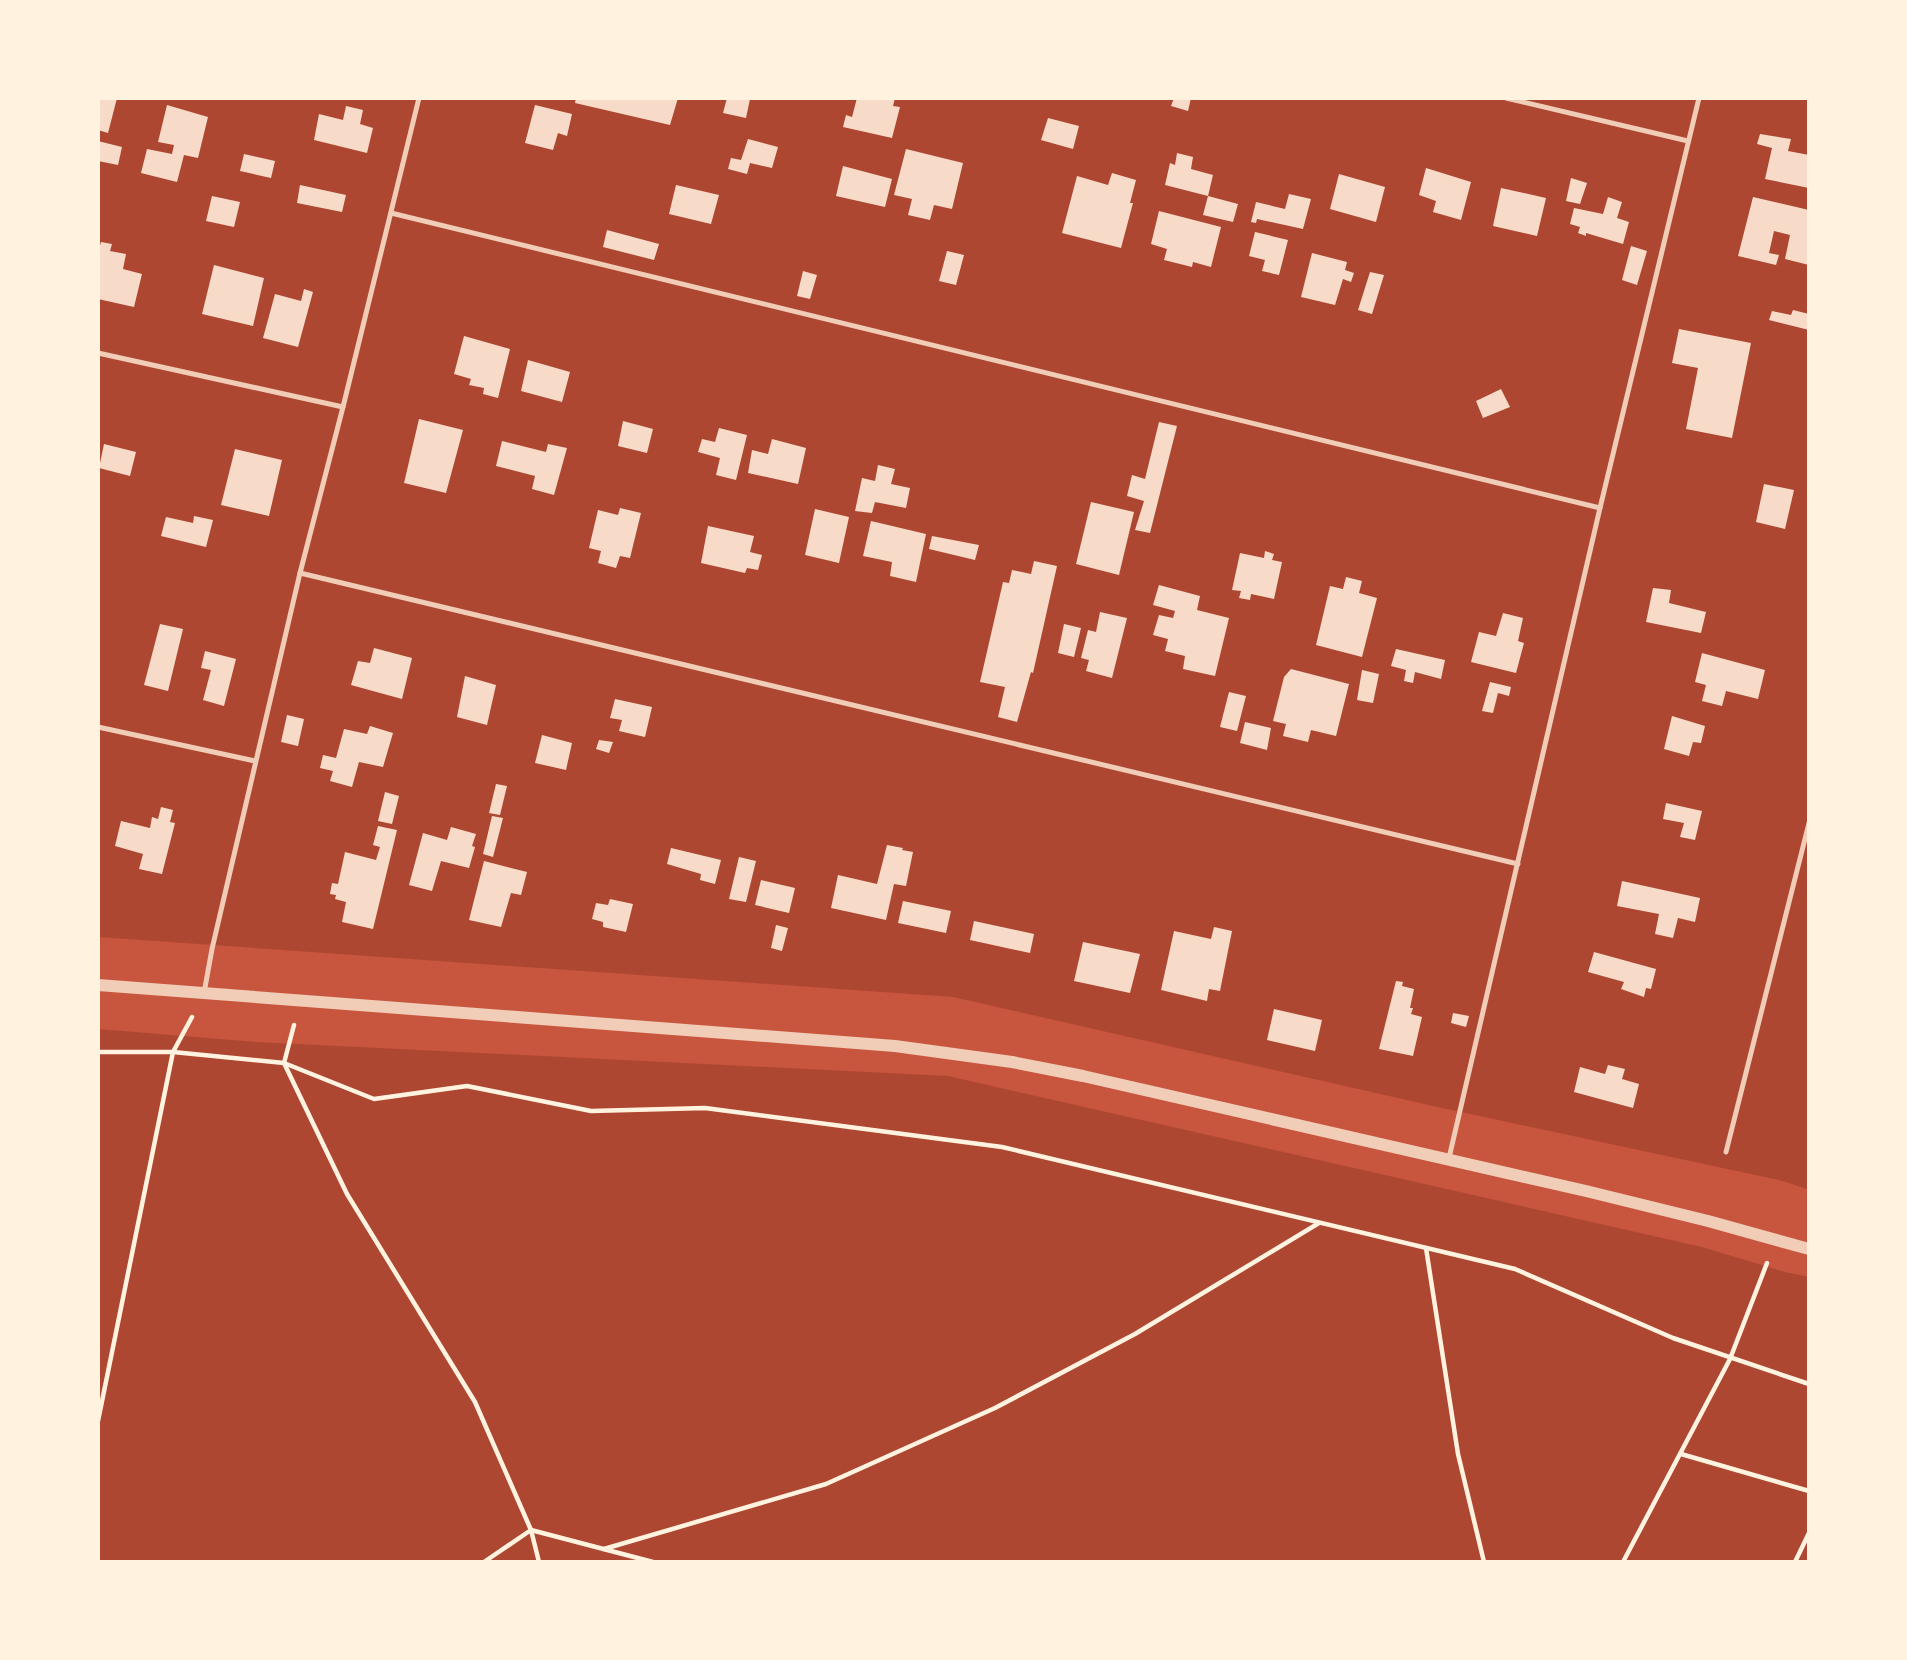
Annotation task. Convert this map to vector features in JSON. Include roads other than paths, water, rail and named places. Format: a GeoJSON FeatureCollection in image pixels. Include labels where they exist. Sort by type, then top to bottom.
{"type":"FeatureCollection","features":[{"type":"Feature","properties":{"kind":"street"},"geometry":{"type":"LineString","coordinates":[[98,985],[895,1046],[1012,1062],[1586,1191],[1708,1221],[1809,1250]]}},
{"type":"Feature","properties":{"kind":"lane"},"geometry":{"type":"LineString","coordinates":[[204,993],[300,573],[419,98]]}},
{"type":"Feature","properties":{"kind":"lane"},"geometry":{"type":"LineString","coordinates":[[1506,98],[1688,141]]}},
{"type":"Feature","properties":{"kind":"lane"},"geometry":{"type":"LineString","coordinates":[[1448,1160],[1699,98]]}},
{"type":"Feature","properties":{"kind":"lane"},"geometry":{"type":"LineString","coordinates":[[391,213],[1600,508]]}},
{"type":"Feature","properties":{"kind":"lane"},"geometry":{"type":"LineString","coordinates":[[98,353],[343,407]]}},
{"type":"Feature","properties":{"kind":"lane"},"geometry":{"type":"LineString","coordinates":[[300,573],[1518,864]]}},
{"type":"Feature","properties":{"kind":"lane"},"geometry":{"type":"LineString","coordinates":[[98,727],[255,761]]}},
{"type":"Feature","properties":{"kind":"lane"},"geometry":{"type":"LineString","coordinates":[[1726,1152],[1809,823]]}}]}
